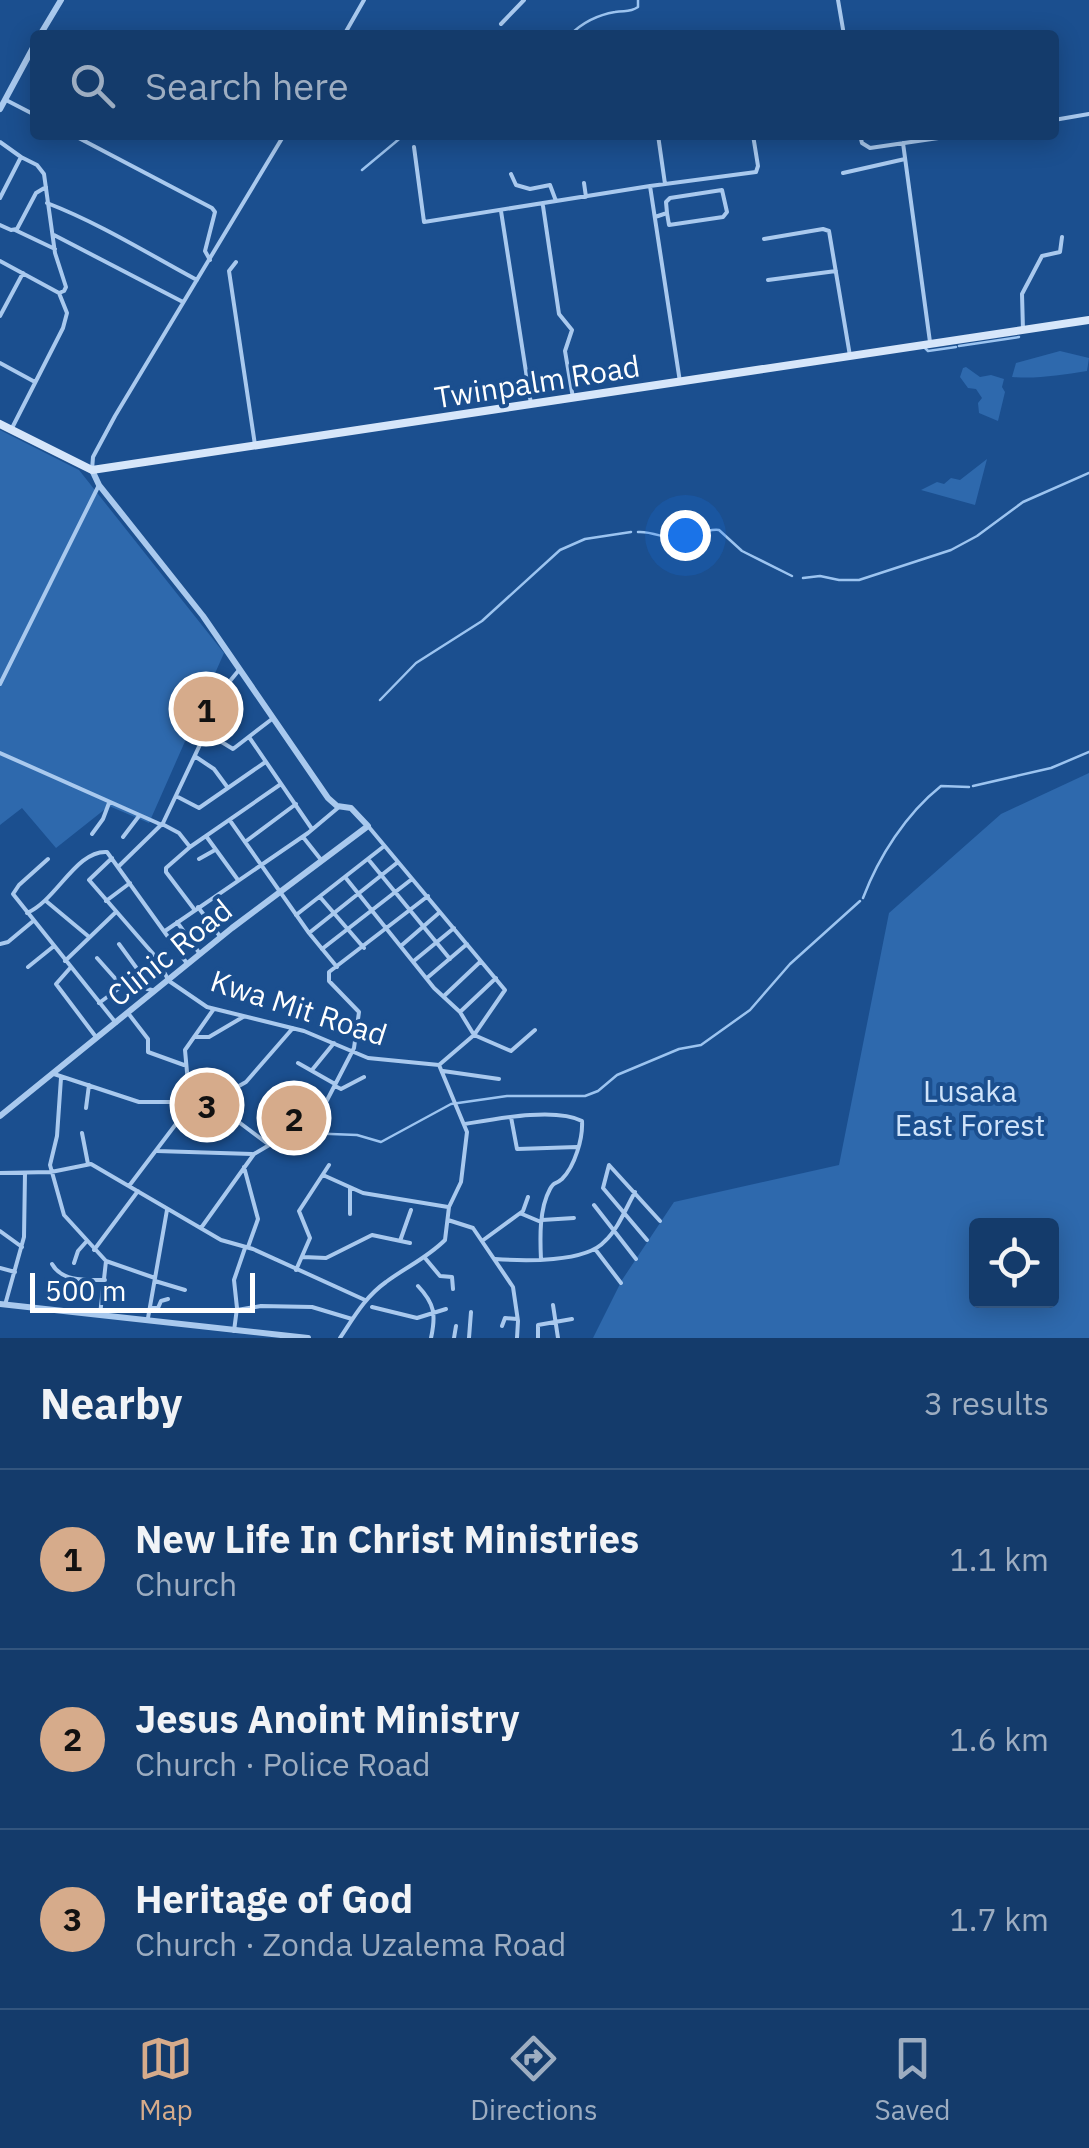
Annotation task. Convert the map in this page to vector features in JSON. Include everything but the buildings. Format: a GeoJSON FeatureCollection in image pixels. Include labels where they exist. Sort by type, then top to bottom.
{"type":"FeatureCollection","features":[{"type":"Feature","properties":{"kind":"main road","name":"Twinpalm Road"},"geometry":{"type":"LineString","coordinates":[[92,470],[1089,320]]}},
{"type":"Feature","properties":{"kind":"main road"},"geometry":{"type":"LineString","coordinates":[[0,424],[92,470]]}},
{"type":"Feature","properties":{"kind":"street"},"geometry":{"type":"LineString","coordinates":[[43,30],[61,0]]}},
{"type":"Feature","properties":{"kind":"street"},"geometry":{"type":"LineString","coordinates":[[347,30],[364,0]]}},
{"type":"Feature","properties":{"kind":"street"},"geometry":{"type":"LineString","coordinates":[[501,24],[524,0]]}},
{"type":"Feature","properties":{"kind":"street"},"geometry":{"type":"LineString","coordinates":[[838,0],[843,30]]}},
{"type":"Feature","properties":{"kind":"street"},"geometry":{"type":"LineString","coordinates":[[0,109],[30,54]]}},
{"type":"Feature","properties":{"kind":"street"},"geometry":{"type":"LineString","coordinates":[[6,100],[30,113]]}},
{"type":"Feature","properties":{"kind":"street"},"geometry":{"type":"LineString","coordinates":[[1059,119],[1089,114]]}},
{"type":"Feature","properties":{"kind":"street"},"geometry":{"type":"LineString","coordinates":[[82,140],[212,208],[215,212],[205,250],[210,260]]}},
{"type":"Feature","properties":{"kind":"street"},"geometry":{"type":"LineString","coordinates":[[281,140],[106,431],[93,457],[92,470],[191,600],[328,798],[339,807],[351,808],[368,826],[505,990],[474,1035],[439,1064],[467,1135],[445,1240],[365,1300],[340,1338]]}},
{"type":"Feature","properties":{"kind":"street"},"geometry":{"type":"LineString","coordinates":[[659,140],[665,184]]}},
{"type":"Feature","properties":{"kind":"street"},"geometry":{"type":"LineString","coordinates":[[414,147],[424,222],[756,172],[754,140]]}},
{"type":"Feature","properties":{"kind":"street"},"geometry":{"type":"LineString","coordinates":[[861,140],[867,147],[924,140]]}},
{"type":"Feature","properties":{"kind":"street"},"geometry":{"type":"LineString","coordinates":[[0,142],[43,170],[54,249],[66,286],[59,293]]}},
{"type":"Feature","properties":{"kind":"street"},"geometry":{"type":"LineString","coordinates":[[903,143],[930,343]]}},
{"type":"Feature","properties":{"kind":"street"},"geometry":{"type":"LineString","coordinates":[[0,198],[21,158]]}},
{"type":"Feature","properties":{"kind":"street"},"geometry":{"type":"LineString","coordinates":[[843,173],[905,159]]}},
{"type":"Feature","properties":{"kind":"street"},"geometry":{"type":"LineString","coordinates":[[512,174],[516,185],[526,188],[550,185],[556,201]]}},
{"type":"Feature","properties":{"kind":"street"},"geometry":{"type":"LineString","coordinates":[[584,184],[586,196]]}},
{"type":"Feature","properties":{"kind":"street"},"geometry":{"type":"LineString","coordinates":[[650,186],[680,382]]}},
{"type":"Feature","properties":{"kind":"street"},"geometry":{"type":"LineString","coordinates":[[15,230],[36,193],[46,187]]}},
{"type":"Feature","properties":{"kind":"street"},"geometry":{"type":"LineString","coordinates":[[722,190],[727,212],[723,216],[669,225],[667,213],[666,200],[722,190]]}},
{"type":"Feature","properties":{"kind":"street"},"geometry":{"type":"LineString","coordinates":[[47,203],[91,220],[108,234],[198,280]]}},
{"type":"Feature","properties":{"kind":"street"},"geometry":{"type":"LineString","coordinates":[[542,204],[559,314],[572,330],[565,354],[572,398]]}},
{"type":"Feature","properties":{"kind":"street"},"geometry":{"type":"LineString","coordinates":[[500,210],[531,404]]}},
{"type":"Feature","properties":{"kind":"street"},"geometry":{"type":"LineString","coordinates":[[656,217],[667,213]]}},
{"type":"Feature","properties":{"kind":"street"},"geometry":{"type":"LineString","coordinates":[[0,225],[54,249]]}},
{"type":"Feature","properties":{"kind":"street"},"geometry":{"type":"LineString","coordinates":[[764,239],[829,231],[850,356]]}},
{"type":"Feature","properties":{"kind":"street"},"geometry":{"type":"LineString","coordinates":[[54,236],[184,303]]}},
{"type":"Feature","properties":{"kind":"street"},"geometry":{"type":"LineString","coordinates":[[1024,330],[1022,294],[1042,256],[1060,252],[1062,237]]}},
{"type":"Feature","properties":{"kind":"street"},"geometry":{"type":"LineString","coordinates":[[0,261],[59,293],[67,318],[11,430]]}},
{"type":"Feature","properties":{"kind":"street"},"geometry":{"type":"LineString","coordinates":[[236,262],[229,271],[256,446]]}},
{"type":"Feature","properties":{"kind":"street"},"geometry":{"type":"LineString","coordinates":[[768,280],[836,271]]}},
{"type":"Feature","properties":{"kind":"street"},"geometry":{"type":"LineString","coordinates":[[0,316],[23,272]]}},
{"type":"Feature","properties":{"kind":"street"},"geometry":{"type":"LineString","coordinates":[[0,363],[36,382]]}},
{"type":"Feature","properties":{"kind":"street"},"geometry":{"type":"LineString","coordinates":[[0,684],[99,484]]}},
{"type":"Feature","properties":{"kind":"street"},"geometry":{"type":"LineString","coordinates":[[119,866],[162,825],[230,681],[239,670]]}},
{"type":"Feature","properties":{"kind":"street"},"geometry":{"type":"LineString","coordinates":[[206,733],[231,750],[272,719]]}},
{"type":"Feature","properties":{"kind":"street"},"geometry":{"type":"LineString","coordinates":[[249,737],[312,829]]}},
{"type":"Feature","properties":{"kind":"street"},"geometry":{"type":"LineString","coordinates":[[0,753],[179,833],[190,846]]}},
{"type":"Feature","properties":{"kind":"street"},"geometry":{"type":"LineString","coordinates":[[196,757],[211,766],[228,788]]}},
{"type":"Feature","properties":{"kind":"street"},"geometry":{"type":"LineString","coordinates":[[176,796],[197,808],[266,762]]}},
{"type":"Feature","properties":{"kind":"street"},"geometry":{"type":"LineString","coordinates":[[221,938],[166,870],[190,846],[281,784]]}},
{"type":"Feature","properties":{"kind":"street"},"geometry":{"type":"LineString","coordinates":[[92,834],[109,803]]}},
{"type":"Feature","properties":{"kind":"street"},"geometry":{"type":"LineString","coordinates":[[245,842],[296,804]]}},
{"type":"Feature","properties":{"kind":"street"},"geometry":{"type":"LineString","coordinates":[[164,931],[303,837],[339,807]]}},
{"type":"Feature","properties":{"kind":"street"},"geometry":{"type":"LineString","coordinates":[[123,837],[138,816]]}},
{"type":"Feature","properties":{"kind":"street"},"geometry":{"type":"LineString","coordinates":[[230,820],[337,967]]}},
{"type":"Feature","properties":{"kind":"street","name":"Clinic Road"},"geometry":{"type":"LineString","coordinates":[[0,1116],[57,1075],[200,954],[368,826]]}},
{"type":"Feature","properties":{"kind":"street"},"geometry":{"type":"LineString","coordinates":[[206,836],[238,880]]}},
{"type":"Feature","properties":{"kind":"street"},"geometry":{"type":"LineString","coordinates":[[303,837],[323,862]]}},
{"type":"Feature","properties":{"kind":"street"},"geometry":{"type":"LineString","coordinates":[[296,915],[384,845]]}},
{"type":"Feature","properties":{"kind":"street"},"geometry":{"type":"LineString","coordinates":[[27,913],[46,900],[92,854],[102,850],[119,866],[188,964]]}},
{"type":"Feature","properties":{"kind":"street"},"geometry":{"type":"LineString","coordinates":[[199,859],[215,850]]}},
{"type":"Feature","properties":{"kind":"street"},"geometry":{"type":"LineString","coordinates":[[112,858],[89,878],[155,956],[169,981]]}},
{"type":"Feature","properties":{"kind":"street"},"geometry":{"type":"LineString","coordinates":[[368,859],[450,959]]}},
{"type":"Feature","properties":{"kind":"street"},"geometry":{"type":"LineString","coordinates":[[48,860],[13,891],[116,1023]]}},
{"type":"Feature","properties":{"kind":"street"},"geometry":{"type":"LineString","coordinates":[[309,933],[398,862]]}},
{"type":"Feature","properties":{"kind":"street"},"geometry":{"type":"LineString","coordinates":[[345,877],[413,962],[460,1012],[474,1035],[511,1051],[535,1030]]}},
{"type":"Feature","properties":{"kind":"street"},"geometry":{"type":"LineString","coordinates":[[322,949],[412,878]]}},
{"type":"Feature","properties":{"kind":"street"},"geometry":{"type":"LineString","coordinates":[[106,900],[130,883]]}},
{"type":"Feature","properties":{"kind":"street"},"geometry":{"type":"LineString","coordinates":[[320,896],[364,948]]}},
{"type":"Feature","properties":{"kind":"street"},"geometry":{"type":"LineString","coordinates":[[201,1228],[254,1154],[316,1115],[352,1052],[360,1015],[328,980],[329,972],[428,896]]}},
{"type":"Feature","properties":{"kind":"street"},"geometry":{"type":"LineString","coordinates":[[46,900],[89,937]]}},
{"type":"Feature","properties":{"kind":"street"},"geometry":{"type":"LineString","coordinates":[[66,961],[116,912]]}},
{"type":"Feature","properties":{"kind":"street"},"geometry":{"type":"LineString","coordinates":[[400,946],[440,912]]}},
{"type":"Feature","properties":{"kind":"street"},"geometry":{"type":"LineString","coordinates":[[0,944],[33,921]]}},
{"type":"Feature","properties":{"kind":"street"},"geometry":{"type":"LineString","coordinates":[[176,922],[200,954]]}},
{"type":"Feature","properties":{"kind":"street"},"geometry":{"type":"LineString","coordinates":[[413,962],[454,928]]}},
{"type":"Feature","properties":{"kind":"street"},"geometry":{"type":"LineString","coordinates":[[118,944],[138,970],[128,978],[129,984]]}},
{"type":"Feature","properties":{"kind":"street"},"geometry":{"type":"LineString","coordinates":[[427,978],[468,944]]}},
{"type":"Feature","properties":{"kind":"street"},"geometry":{"type":"LineString","coordinates":[[28,966],[54,946]]}},
{"type":"Feature","properties":{"kind":"street"},"geometry":{"type":"LineString","coordinates":[[98,958],[121,986]]}},
{"type":"Feature","properties":{"kind":"street"},"geometry":{"type":"LineString","coordinates":[[444,996],[481,961]]}},
{"type":"Feature","properties":{"kind":"street"},"geometry":{"type":"LineString","coordinates":[[71,967],[56,984],[97,1038]]}},
{"type":"Feature","properties":{"kind":"street"},"geometry":{"type":"LineString","coordinates":[[460,1012],[496,978]]}},
{"type":"Feature","properties":{"kind":"street","name":"Kwa Mit Road"},"geometry":{"type":"LineString","coordinates":[[169,981],[213,1010],[293,1028],[374,1059],[439,1064]]}},
{"type":"Feature","properties":{"kind":"street"},"geometry":{"type":"LineString","coordinates":[[100,1003],[129,984],[155,992]]}},
{"type":"Feature","properties":{"kind":"street"},"geometry":{"type":"LineString","coordinates":[[129,1186],[177,1124],[188,1083],[184,1050],[213,1010]]}},
{"type":"Feature","properties":{"kind":"street"},"geometry":{"type":"LineString","coordinates":[[128,1013],[148,1040],[149,1053],[185,1065]]}},
{"type":"Feature","properties":{"kind":"street"},"geometry":{"type":"LineString","coordinates":[[194,1037],[210,1037],[244,1016]]}},
{"type":"Feature","properties":{"kind":"street"},"geometry":{"type":"LineString","coordinates":[[184,1290],[106,1261],[64,1215],[51,1172],[57,1075],[146,1104],[185,1103],[222,1094],[250,1078],[293,1028]]}},
{"type":"Feature","properties":{"kind":"street"},"geometry":{"type":"LineString","coordinates":[[312,1070],[334,1043]]}},
{"type":"Feature","properties":{"kind":"street"},"geometry":{"type":"LineString","coordinates":[[298,1063],[342,1089],[364,1077]]}},
{"type":"Feature","properties":{"kind":"street"},"geometry":{"type":"LineString","coordinates":[[442,1072],[498,1080]]}},
{"type":"Feature","properties":{"kind":"street"},"geometry":{"type":"LineString","coordinates":[[86,1108],[89,1085]]}},
{"type":"Feature","properties":{"kind":"street"},"geometry":{"type":"LineString","coordinates":[[222,1094],[236,1120],[268,1144]]}},
{"type":"Feature","properties":{"kind":"street"},"geometry":{"type":"LineString","coordinates":[[465,1124],[510,1116],[578,1118],[583,1123],[573,1163],[550,1188],[541,1221],[541,1260]]}},
{"type":"Feature","properties":{"kind":"street"},"geometry":{"type":"LineString","coordinates":[[510,1116],[517,1149],[577,1147]]}},
{"type":"Feature","properties":{"kind":"street"},"geometry":{"type":"LineString","coordinates":[[82,1133],[88,1164]]}},
{"type":"Feature","properties":{"kind":"street"},"geometry":{"type":"LineString","coordinates":[[156,1150],[254,1154]]}},
{"type":"Feature","properties":{"kind":"street"},"geometry":{"type":"LineString","coordinates":[[0,1174],[51,1172],[88,1164],[222,1240],[247,1247],[365,1300]]}},
{"type":"Feature","properties":{"kind":"street"},"geometry":{"type":"LineString","coordinates":[[647,1240],[602,1188],[609,1165],[660,1221]]}},
{"type":"Feature","properties":{"kind":"street"},"geometry":{"type":"LineString","coordinates":[[296,1270],[310,1235],[299,1213],[330,1166]]}},
{"type":"Feature","properties":{"kind":"street"},"geometry":{"type":"LineString","coordinates":[[234,1330],[234,1280],[258,1218],[244,1167]]}},
{"type":"Feature","properties":{"kind":"street"},"geometry":{"type":"LineString","coordinates":[[26,1173],[22,1247],[3,1304],[308,1338]]}},
{"type":"Feature","properties":{"kind":"street"},"geometry":{"type":"LineString","coordinates":[[322,1175],[367,1194],[449,1208]]}},
{"type":"Feature","properties":{"kind":"street"},"geometry":{"type":"LineString","coordinates":[[350,1187],[350,1214]]}},
{"type":"Feature","properties":{"kind":"street"},"geometry":{"type":"LineString","coordinates":[[94,1250],[138,1192]]}},
{"type":"Feature","properties":{"kind":"street"},"geometry":{"type":"LineString","coordinates":[[495,1259],[541,1260],[595,1249],[607,1240],[634,1192]]}},
{"type":"Feature","properties":{"kind":"street"},"geometry":{"type":"LineString","coordinates":[[482,1241],[520,1213],[528,1197]]}},
{"type":"Feature","properties":{"kind":"street"},"geometry":{"type":"LineString","coordinates":[[594,1204],[636,1259]]}},
{"type":"Feature","properties":{"kind":"street"},"geometry":{"type":"LineString","coordinates":[[148,1321],[167,1210]]}},
{"type":"Feature","properties":{"kind":"street"},"geometry":{"type":"LineString","coordinates":[[400,1241],[411,1210]]}},
{"type":"Feature","properties":{"kind":"street"},"geometry":{"type":"LineString","coordinates":[[520,1213],[541,1221],[574,1218]]}},
{"type":"Feature","properties":{"kind":"street"},"geometry":{"type":"LineString","coordinates":[[448,1220],[470,1227],[514,1290],[517,1338]]}},
{"type":"Feature","properties":{"kind":"street"},"geometry":{"type":"LineString","coordinates":[[0,1230],[22,1247]]}},
{"type":"Feature","properties":{"kind":"street"},"geometry":{"type":"LineString","coordinates":[[303,1258],[326,1258],[372,1235],[410,1243]]}},
{"type":"Feature","properties":{"kind":"street"},"geometry":{"type":"LineString","coordinates":[[74,1263],[86,1242]]}},
{"type":"Feature","properties":{"kind":"street"},"geometry":{"type":"LineString","coordinates":[[595,1249],[621,1283]]}},
{"type":"Feature","properties":{"kind":"street"},"geometry":{"type":"LineString","coordinates":[[425,1258],[440,1276],[452,1277],[453,1289]]}},
{"type":"Feature","properties":{"kind":"street"},"geometry":{"type":"LineString","coordinates":[[100,1315],[106,1261]]}},
{"type":"Feature","properties":{"kind":"street"},"geometry":{"type":"LineString","coordinates":[[52,1264],[67,1277],[105,1280]]}},
{"type":"Feature","properties":{"kind":"street"},"geometry":{"type":"LineString","coordinates":[[0,1268],[14,1272]]}},
{"type":"Feature","properties":{"kind":"street"},"geometry":{"type":"LineString","coordinates":[[418,1286],[435,1310],[431,1338]]}},
{"type":"Feature","properties":{"kind":"street"},"geometry":{"type":"LineString","coordinates":[[150,1308],[158,1308],[168,1300]]}},
{"type":"Feature","properties":{"kind":"street"},"geometry":{"type":"LineString","coordinates":[[553,1305],[558,1338]]}},
{"type":"Feature","properties":{"kind":"street"},"geometry":{"type":"LineString","coordinates":[[237,1310],[261,1306],[312,1307],[352,1319]]}},
{"type":"Feature","properties":{"kind":"street"},"geometry":{"type":"LineString","coordinates":[[372,1306],[417,1318],[446,1309]]}},
{"type":"Feature","properties":{"kind":"street"},"geometry":{"type":"LineString","coordinates":[[469,1338],[471,1312]]}},
{"type":"Feature","properties":{"kind":"street"},"geometry":{"type":"LineString","coordinates":[[502,1326],[506,1318],[518,1319]]}},
{"type":"Feature","properties":{"kind":"street"},"geometry":{"type":"LineString","coordinates":[[538,1338],[538,1324],[572,1319]]}},
{"type":"Feature","properties":{"kind":"street"},"geometry":{"type":"LineString","coordinates":[[454,1338],[456,1326]]}},
{"type":"Feature","properties":{"kind":"street"},"geometry":{"type":"LineString","coordinates":[[224,1329],[228,1338]]}},
{"type":"Feature","properties":{"kind":"green space"},"geometry":{"type":"Polygon","coordinates":[[[1060,351],[1089,358],[1087,371],[1012,377],[1016,363],[1060,351]]]}},
{"type":"Feature","properties":{"kind":"green space"},"geometry":{"type":"Polygon","coordinates":[[[966,367],[980,377],[1004,379],[998,421],[979,413],[982,398],[960,377],[966,367]]]}},
{"type":"Feature","properties":{"kind":"green space"},"geometry":{"type":"Polygon","coordinates":[[[0,430],[79,470],[224,653],[149,823],[109,806],[56,848],[22,808],[0,825],[0,430]]]}},
{"type":"Feature","properties":{"kind":"green space"},"geometry":{"type":"Polygon","coordinates":[[[987,459],[975,505],[921,490],[951,478],[960,480],[987,459]]]}},
{"type":"Feature","properties":{"kind":"green space","name":"Lusaka East Forest"},"geometry":{"type":"Polygon","coordinates":[[[1089,773],[1089,1338],[593,1338],[622,1280],[674,1202],[839,1165],[889,913],[1001,814],[1089,773]]]}},
{"type":"Feature","properties":{"kind":"waterway"},"geometry":{"type":"LineString","coordinates":[[576,30],[596,17],[635,9],[638,0]]}},
{"type":"Feature","properties":{"kind":"waterway"},"geometry":{"type":"LineString","coordinates":[[362,170],[398,140]]}},
{"type":"Feature","properties":{"kind":"waterway"},"geometry":{"type":"LineString","coordinates":[[959,346],[1019,337]]}},
{"type":"Feature","properties":{"kind":"waterway"},"geometry":{"type":"LineString","coordinates":[[923,346],[928,351],[956,347]]}},
{"type":"Feature","properties":{"kind":"waterway"},"geometry":{"type":"LineString","coordinates":[[803,578],[859,580],[951,550],[1023,502],[1089,473]]}},
{"type":"Feature","properties":{"kind":"waterway"},"geometry":{"type":"LineString","coordinates":[[638,532],[679,539],[719,530],[742,551],[792,576]]}},
{"type":"Feature","properties":{"kind":"waterway"},"geometry":{"type":"LineString","coordinates":[[380,700],[416,663],[482,621],[560,550],[585,539],[631,532]]}},
{"type":"Feature","properties":{"kind":"waterway"},"geometry":{"type":"LineString","coordinates":[[973,786],[1051,768],[1089,752]]}},
{"type":"Feature","properties":{"kind":"waterway"},"geometry":{"type":"LineString","coordinates":[[863,898],[885,851],[916,809],[941,786],[969,787]]}},
{"type":"Feature","properties":{"kind":"waterway"},"geometry":{"type":"LineString","coordinates":[[305,1133],[357,1135],[381,1142],[451,1104],[507,1096],[585,1096],[598,1091],[617,1075],[679,1049],[701,1045],[750,1010],[790,964],[860,901]]}},
{"type":"Feature","properties":{"kind":"place","name":"New Life In Christ Ministries"},"geometry":{"type":"Point","coordinates":[206,709]}},
{"type":"Feature","properties":{"kind":"place","name":"Heritage of God"},"geometry":{"type":"Point","coordinates":[207,1105]}},
{"type":"Feature","properties":{"kind":"place","name":"Jesus Anoint Ministry"},"geometry":{"type":"Point","coordinates":[294,1118]}}]}
